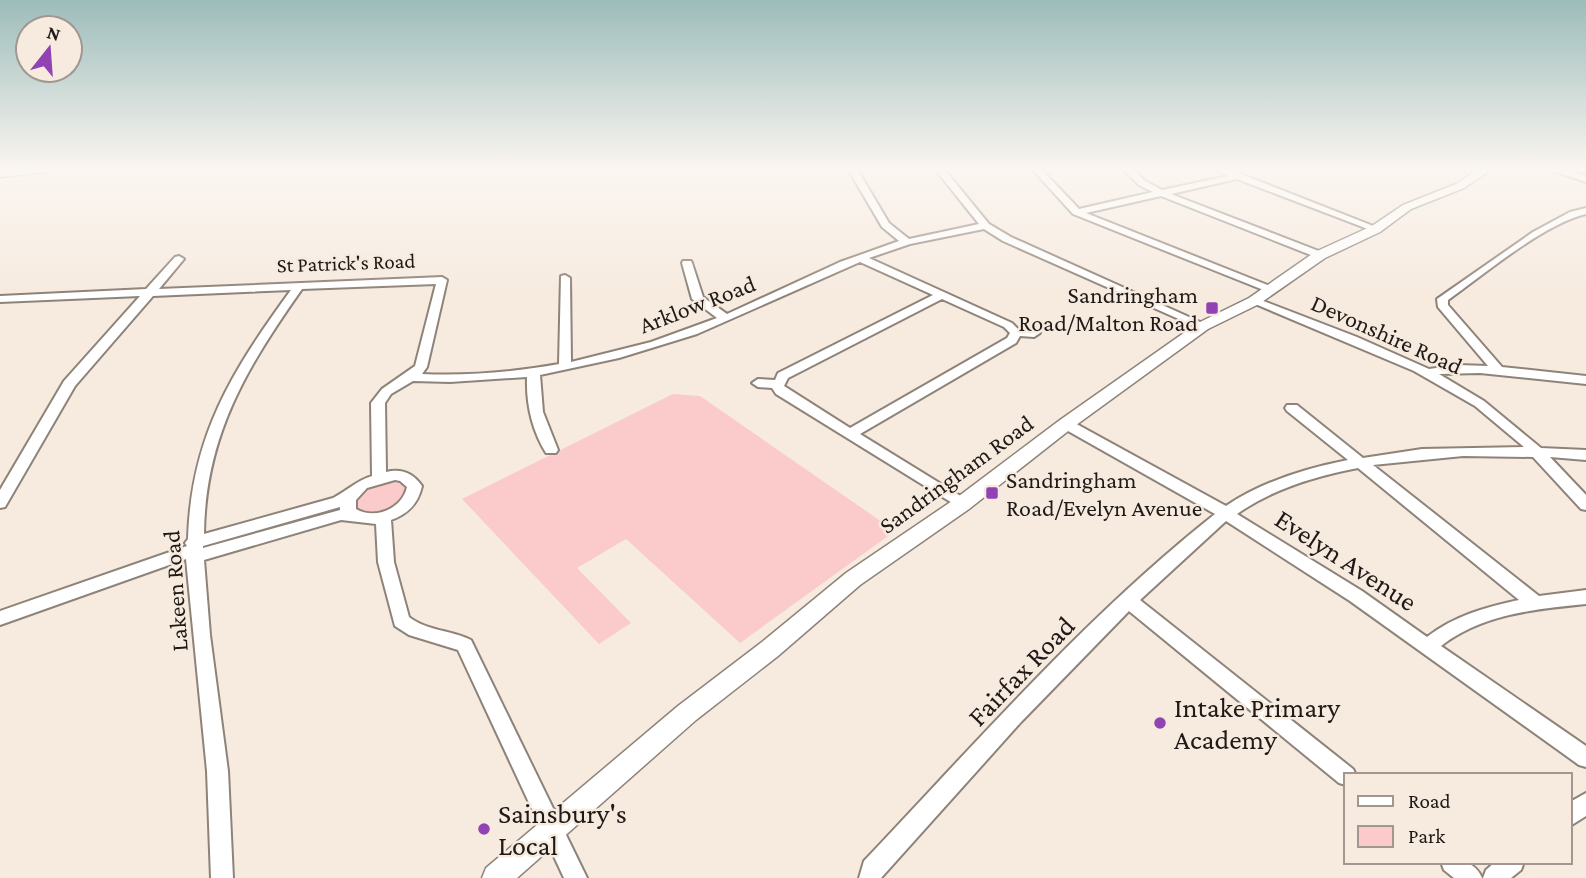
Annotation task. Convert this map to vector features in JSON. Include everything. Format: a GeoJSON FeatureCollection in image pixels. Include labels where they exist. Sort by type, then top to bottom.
{"type":"FeatureCollection","features":[{"type":"Feature","properties":{"kind":"street"},"geometry":{"type":"LineString","coordinates":[[876,210],[885,225],[907,242]]}},
{"type":"Feature","properties":{"kind":"street"},"geometry":{"type":"LineString","coordinates":[[973,210],[986,226],[1007,239],[1203,326]]}},
{"type":"Feature","properties":{"kind":"street"},"geometry":{"type":"LineString","coordinates":[[1076,212],[1085,210]]}},
{"type":"Feature","properties":{"kind":"street"},"geometry":{"type":"LineString","coordinates":[[1205,210],[1320,255]]}},
{"type":"Feature","properties":{"kind":"street"},"geometry":{"type":"LineString","coordinates":[[1324,210],[1376,229]]}},
{"type":"Feature","properties":{"kind":"street","name":"Sandringham Road"},"geometry":{"type":"LineString","coordinates":[[496,878],[687,713],[770,649],[853,579],[962,503],[1066,424],[1203,326],[1254,301],[1320,255],[1376,229],[1403,210]]}},
{"type":"Feature","properties":{"kind":"street"},"geometry":{"type":"LineString","coordinates":[[1499,371],[1442,305],[1443,299],[1578,211],[1586,211]]}},
{"type":"Feature","properties":{"kind":"street"},"geometry":{"type":"LineString","coordinates":[[1076,212],[1271,290]]}},
{"type":"Feature","properties":{"kind":"street","name":"Arklow Road"},"geometry":{"type":"LineString","coordinates":[[413,377],[448,378],[534,371],[626,353],[726,319],[861,258],[907,242],[986,226]]}},
{"type":"Feature","properties":{"kind":"street"},"geometry":{"type":"LineString","coordinates":[[861,258],[943,294],[1015,332],[1034,333]]}},
{"type":"Feature","properties":{"kind":"street"},"geometry":{"type":"LineString","coordinates":[[0,503],[69,384],[179,259]]}},
{"type":"Feature","properties":{"kind":"street"},"geometry":{"type":"LineString","coordinates":[[687,263],[698,299],[726,319]]}},
{"type":"Feature","properties":{"kind":"street"},"geometry":{"type":"LineString","coordinates":[[565,278],[565,366]]}},
{"type":"Feature","properties":{"kind":"street","name":"St Patrick's Road"},"geometry":{"type":"LineString","coordinates":[[0,299],[442,280],[421,367],[413,377]]}},
{"type":"Feature","properties":{"kind":"street","name":"Lakeen Road"},"geometry":{"type":"LineString","coordinates":[[222,878],[216,757],[193,550],[198,487],[212,437],[225,404],[248,360],[300,285]]}},
{"type":"Feature","properties":{"kind":"street"},"geometry":{"type":"LineString","coordinates":[[779,384],[790,372],[943,294]]}},
{"type":"Feature","properties":{"kind":"street","name":"Devonshire Road"},"geometry":{"type":"LineString","coordinates":[[1254,301],[1428,373],[1488,410],[1536,452],[1586,505]]}},
{"type":"Feature","properties":{"kind":"street"},"geometry":{"type":"LineString","coordinates":[[850,434],[1012,340],[1015,332]]}},
{"type":"Feature","properties":{"kind":"street"},"geometry":{"type":"LineString","coordinates":[[1428,373],[1441,369],[1499,371],[1586,380]]}},
{"type":"Feature","properties":{"kind":"street"},"geometry":{"type":"LineString","coordinates":[[534,371],[533,395],[537,418],[551,450]]}},
{"type":"Feature","properties":{"kind":"street"},"geometry":{"type":"LineString","coordinates":[[379,477],[378,403],[385,393],[413,377]]}},
{"type":"Feature","properties":{"kind":"street"},"geometry":{"type":"LineString","coordinates":[[758,383],[779,384]]}},
{"type":"Feature","properties":{"kind":"street"},"geometry":{"type":"LineString","coordinates":[[779,384],[781,391],[962,503]]}},
{"type":"Feature","properties":{"kind":"street"},"geometry":{"type":"LineString","coordinates":[[1292,408],[1362,461],[1535,603]]}},
{"type":"Feature","properties":{"kind":"street","name":"Evelyn Avenue"},"geometry":{"type":"LineString","coordinates":[[1066,424],[1225,513],[1356,596],[1586,758]]}},
{"type":"Feature","properties":{"kind":"street","name":"Fairfax Road"},"geometry":{"type":"LineString","coordinates":[[870,878],[872,869],[1128,600],[1225,513],[1264,492],[1362,461],[1461,451],[1586,456]]}},
{"type":"Feature","properties":{"kind":"street"},"geometry":{"type":"LineString","coordinates":[[0,618],[193,550],[338,502],[350,496],[362,484],[379,477],[405,477],[415,486],[410,502],[383,517],[341,515],[193,550]]}},
{"type":"Feature","properties":{"kind":"street"},"geometry":{"type":"LineString","coordinates":[[350,496],[346,504],[354,516]]}},
{"type":"Feature","properties":{"kind":"street"},"geometry":{"type":"LineString","coordinates":[[383,517],[386,562],[401,621],[421,633],[453,637],[465,645],[551,832],[576,878]]}},
{"type":"Feature","properties":{"kind":"street"},"geometry":{"type":"LineString","coordinates":[[1428,646],[1443,633],[1473,619],[1535,603],[1586,597]]}},
{"type":"Feature","properties":{"kind":"street"},"geometry":{"type":"LineString","coordinates":[[1128,600],[1344,774]]}},
{"type":"Feature","properties":{"kind":"street"},"geometry":{"type":"LineString","coordinates":[[1572,814],[1586,803]]}},
{"type":"Feature","properties":{"kind":"street"},"geometry":{"type":"LineString","coordinates":[[1454,864],[1471,878]]}},
{"type":"Feature","properties":{"kind":"street"},"geometry":{"type":"LineString","coordinates":[[1494,878],[1511,864]]}},
{"type":"Feature","properties":{"kind":"green space"},"geometry":{"type":"Polygon","coordinates":[[[673,394],[700,396],[895,531],[740,643],[626,539],[577,568],[631,623],[599,644],[462,499],[673,394]]]}},
{"type":"Feature","properties":{"kind":"green space"},"geometry":{"type":"Polygon","coordinates":[[[389,480],[407,486],[408,491],[398,503],[386,512],[378,514],[357,508],[357,496],[364,488],[389,480]]]}},
{"type":"Feature","properties":{"kind":"place","name":"Sandringham Road/Malton Road"},"geometry":{"type":"Point","coordinates":[1212,308]}},
{"type":"Feature","properties":{"kind":"place","name":"Sandringham Road/Evelyn Avenue"},"geometry":{"type":"Point","coordinates":[992,493]}},
{"type":"Feature","properties":{"kind":"place","name":"Intake Primary Academy"},"geometry":{"type":"Point","coordinates":[1160,723]}},
{"type":"Feature","properties":{"kind":"place","name":"Sainsbury's Local"},"geometry":{"type":"Point","coordinates":[484,829]}}]}
